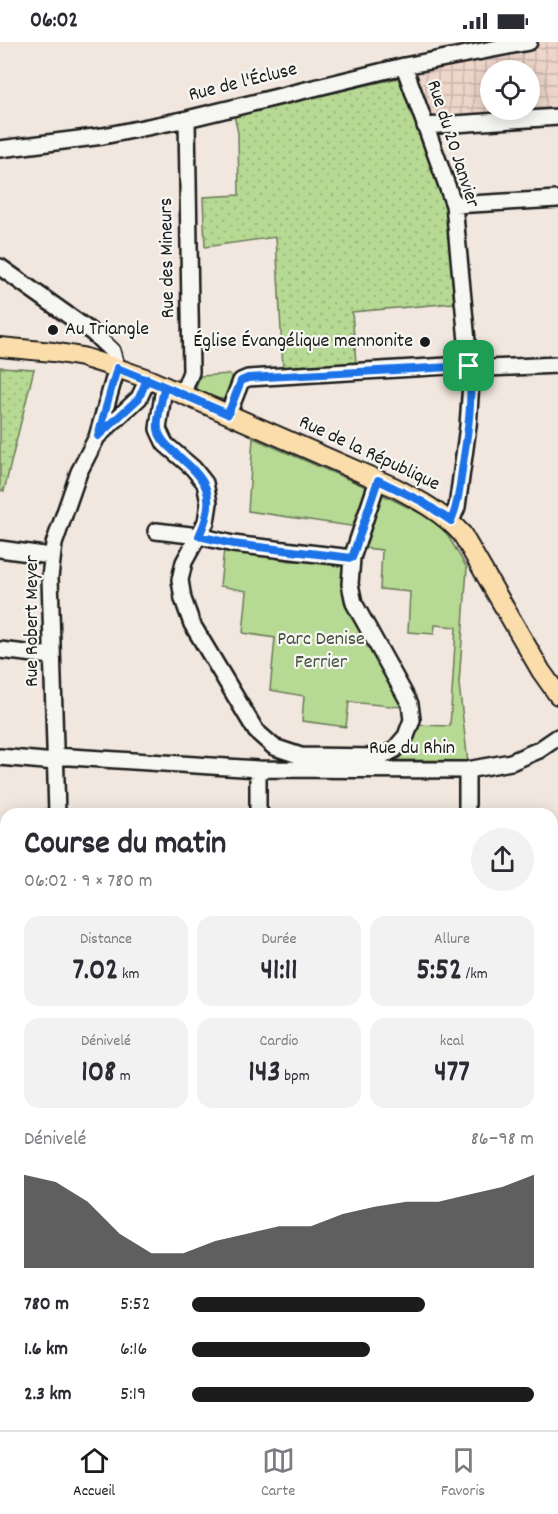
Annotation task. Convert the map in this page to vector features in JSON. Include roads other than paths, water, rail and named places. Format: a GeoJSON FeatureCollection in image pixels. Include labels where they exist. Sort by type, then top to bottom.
{"type":"FeatureCollection","features":[{"type":"Feature","properties":{"kind":"main road","name":"Rue de la République"},"geometry":{"type":"LineString","coordinates":[[0,347],[53,351],[117,368],[228,414],[423,502],[451,521],[462,534],[541,671],[558,695]]}},
{"type":"Feature","properties":{"kind":"street","name":"Rue de l'Écluse"},"geometry":{"type":"LineString","coordinates":[[0,149],[103,136],[187,119],[404,66],[529,42]]}},
{"type":"Feature","properties":{"kind":"street","name":"Rue du 20 Janvier"},"geometry":{"type":"LineString","coordinates":[[404,66],[454,205],[471,383],[468,426],[457,507],[451,521]]}},
{"type":"Feature","properties":{"kind":"street"},"geometry":{"type":"LineString","coordinates":[[425,126],[558,117]]}},
{"type":"Feature","properties":{"kind":"street","name":"Rue des Mineurs"},"geometry":{"type":"LineString","coordinates":[[175,391],[191,372],[187,119]]}},
{"type":"Feature","properties":{"kind":"street"},"geometry":{"type":"LineString","coordinates":[[454,205],[558,199]]}},
{"type":"Feature","properties":{"kind":"street"},"geometry":{"type":"LineString","coordinates":[[0,267],[93,333],[112,351],[117,368]]}},
{"type":"Feature","properties":{"kind":"street"},"geometry":{"type":"LineString","coordinates":[[228,414],[241,381],[248,378],[469,366],[488,368],[558,365]]}},
{"type":"Feature","properties":{"kind":"street","name":"Rue Robert Meyer"},"geometry":{"type":"LineString","coordinates":[[57,808],[51,556],[79,472],[98,436],[117,368]]}},
{"type":"Feature","properties":{"kind":"street","name":"Rue Robert Meyer"},"geometry":{"type":"LineString","coordinates":[[98,436],[139,398],[147,379]]}},
{"type":"Feature","properties":{"kind":"street"},"geometry":{"type":"LineString","coordinates":[[175,391],[158,429],[165,444],[193,468],[205,483],[209,502],[206,522],[184,562],[180,579],[183,599],[192,624],[256,731],[274,747],[301,756],[381,757],[394,750],[406,736],[412,720],[411,704],[354,603],[350,584],[352,558],[378,480]]}},
{"type":"Feature","properties":{"kind":"street"},"geometry":{"type":"LineString","coordinates":[[156,531],[199,536],[233,544],[352,558]]}},
{"type":"Feature","properties":{"kind":"street"},"geometry":{"type":"LineString","coordinates":[[0,549],[51,556]]}},
{"type":"Feature","properties":{"kind":"street"},"geometry":{"type":"LineString","coordinates":[[0,650],[52,657]]}},
{"type":"Feature","properties":{"kind":"street","name":"Rue du Rhin"},"geometry":{"type":"LineString","coordinates":[[0,757],[258,769],[467,771],[511,762],[539,750],[558,737]]}},
{"type":"Feature","properties":{"kind":"street"},"geometry":{"type":"LineString","coordinates":[[258,769],[259,808]]}},
{"type":"Feature","properties":{"kind":"street"},"geometry":{"type":"LineString","coordinates":[[467,771],[467,808]]}},
{"type":"Feature","properties":{"kind":"place","name":"Au Triangle"},"geometry":{"type":"Point","coordinates":[53,330]}},
{"type":"Feature","properties":{"kind":"place","name":"Église Évangélique mennonite"},"geometry":{"type":"Point","coordinates":[425,342]}},
{"type":"Feature","properties":{"kind":"park label","name":"Parc Denise Ferrier"},"geometry":{"type":"Point","coordinates":[321,652]}}]}
